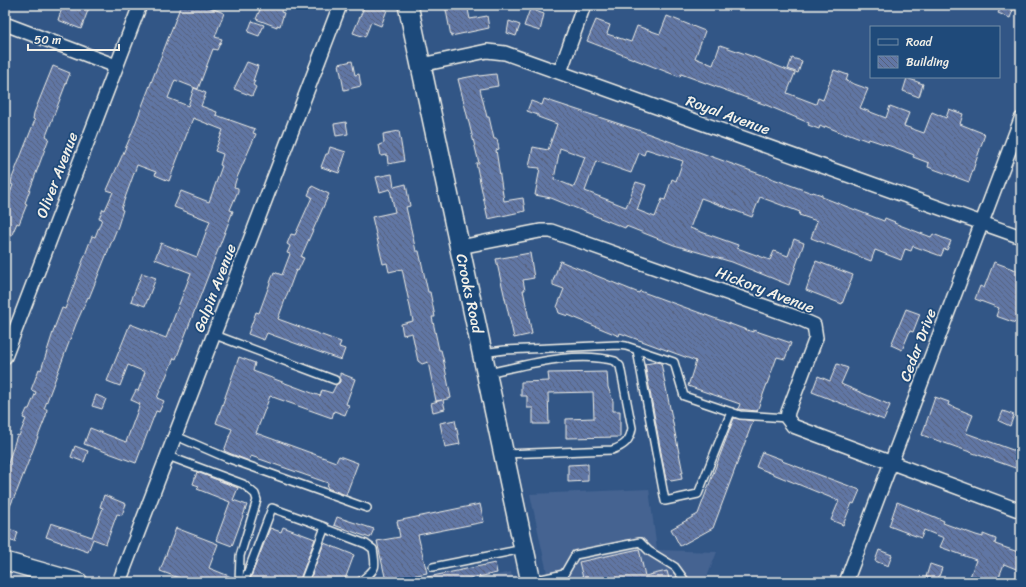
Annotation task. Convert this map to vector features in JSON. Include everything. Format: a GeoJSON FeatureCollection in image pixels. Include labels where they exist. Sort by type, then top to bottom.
{"type":"FeatureCollection","features":[{"type":"Feature","properties":{"kind":"main road","name":"Crooks Road"},"geometry":{"type":"LineString","coordinates":[[408,5],[531,582]]}},
{"type":"Feature","properties":{"kind":"street","name":"Oliver Avenue"},"geometry":{"type":"LineString","coordinates":[[5,357],[10,330],[140,5]]}},
{"type":"Feature","properties":{"kind":"street","name":"Galpin Avenue"},"geometry":{"type":"LineString","coordinates":[[119,582],[215,335],[340,5]]}},
{"type":"Feature","properties":{"kind":"street"},"geometry":{"type":"LineString","coordinates":[[560,72],[584,5]]}},
{"type":"Feature","properties":{"kind":"street"},"geometry":{"type":"LineString","coordinates":[[5,24],[116,66]]}},
{"type":"Feature","properties":{"kind":"street","name":"Royal Avenue"},"geometry":{"type":"LineString","coordinates":[[421,65],[496,51],[560,72],[1021,237]]}},
{"type":"Feature","properties":{"kind":"street","name":"Cedar Drive"},"geometry":{"type":"LineString","coordinates":[[846,582],[1021,119]]}},
{"type":"Feature","properties":{"kind":"street","name":"Hickory Avenue"},"geometry":{"type":"LineString","coordinates":[[460,247],[540,231],[552,231],[814,325],[816,338],[787,418]]}},
{"type":"Feature","properties":{"kind":"street"},"geometry":{"type":"LineString","coordinates":[[787,418],[793,426],[1021,511]]}},
{"type":"Feature","properties":{"kind":"street"},"geometry":{"type":"LineString","coordinates":[[5,560],[79,582]]}},
{"type":"Feature","properties":{"kind":"lane"},"geometry":{"type":"LineString","coordinates":[[215,335],[335,380]]}},
{"type":"Feature","properties":{"kind":"lane"},"geometry":{"type":"LineString","coordinates":[[482,353],[505,350],[618,344],[674,362],[684,396],[731,412],[773,418],[787,418]]}},
{"type":"Feature","properties":{"kind":"lane"},"geometry":{"type":"LineString","coordinates":[[637,350],[665,501],[698,494],[731,412]]}},
{"type":"Feature","properties":{"kind":"lane"},"geometry":{"type":"LineString","coordinates":[[486,373],[533,362],[585,358],[611,360],[615,361],[620,366],[632,428],[630,438],[625,444],[612,450],[504,454]]}},
{"type":"Feature","properties":{"kind":"lane"},"geometry":{"type":"LineString","coordinates":[[176,436],[227,458],[367,508]]}},
{"type":"Feature","properties":{"kind":"lane"},"geometry":{"type":"LineString","coordinates":[[168,456],[243,484],[255,494],[257,500],[240,556],[239,582]]}},
{"type":"Feature","properties":{"kind":"lane"},"geometry":{"type":"LineString","coordinates":[[244,582],[272,508],[324,527],[304,582]]}},
{"type":"Feature","properties":{"kind":"lane"},"geometry":{"type":"LineString","coordinates":[[329,530],[366,544],[373,550],[375,568],[373,572],[360,582]]}},
{"type":"Feature","properties":{"kind":"lane"},"geometry":{"type":"LineString","coordinates":[[566,582],[564,574],[575,555],[640,542],[650,551],[675,567],[686,582]]}},
{"type":"Feature","properties":{"kind":"lane"},"geometry":{"type":"LineString","coordinates":[[433,567],[524,549]]}},
{"type":"Feature","properties":{"kind":"lane"},"geometry":{"type":"LineString","coordinates":[[531,582],[564,574]]}},
{"type":"Feature","properties":{"kind":"shaded area"},"geometry":{"type":"Polygon","coordinates":[[[649,489],[657,550],[717,552],[705,582],[549,582],[530,494],[649,489]]]}},
{"type":"Feature","properties":{"kind":"shaded area"},"geometry":{"type":"Polygon","coordinates":[[[511,572],[513,582],[463,582],[511,572]]]}},
{"type":"Feature","properties":{"kind":"building"},"geometry":{"type":"Polygon","coordinates":[[[63,5],[90,5],[81,29],[58,20],[63,5]]]}},
{"type":"Feature","properties":{"kind":"building"},"geometry":{"type":"Polygon","coordinates":[[[181,5],[203,5],[224,13],[215,37],[222,39],[217,50],[213,49],[198,89],[175,80],[168,98],[188,106],[194,88],[206,93],[201,106],[217,112],[216,115],[255,129],[253,133],[256,134],[234,187],[238,188],[238,191],[230,210],[233,211],[176,359],[174,358],[157,398],[164,401],[159,412],[156,411],[136,463],[84,444],[90,428],[126,442],[140,404],[131,400],[136,390],[138,391],[145,372],[128,365],[120,386],[107,381],[130,324],[166,338],[191,273],[155,259],[161,243],[197,257],[210,221],[174,207],[181,191],[209,202],[222,166],[220,165],[223,154],[215,151],[223,130],[193,118],[169,181],[155,175],[156,172],[137,165],[121,209],[123,210],[118,226],[89,298],[88,297],[76,324],[44,409],[47,409],[46,416],[17,491],[5,517],[5,473],[17,435],[19,436],[26,419],[23,418],[27,409],[29,409],[36,392],[31,390],[39,369],[41,370],[55,326],[62,308],[65,309],[92,236],[95,237],[102,219],[99,218],[103,209],[105,210],[113,192],[107,190],[129,140],[181,5]]]}},
{"type":"Feature","properties":{"kind":"building"},"geometry":{"type":"Polygon","coordinates":[[[262,5],[282,5],[281,12],[284,13],[280,26],[277,25],[277,27],[256,19],[262,5]]]}},
{"type":"Feature","properties":{"kind":"building"},"geometry":{"type":"Polygon","coordinates":[[[365,5],[374,5],[387,10],[381,26],[371,22],[365,37],[353,33],[365,5]]]}},
{"type":"Feature","properties":{"kind":"building"},"geometry":{"type":"Polygon","coordinates":[[[445,5],[467,5],[470,19],[487,16],[489,28],[451,36],[445,5]]]}},
{"type":"Feature","properties":{"kind":"building"},"geometry":{"type":"Polygon","coordinates":[[[1002,5],[1015,5],[1010,18],[998,13],[1002,5]]]}},
{"type":"Feature","properties":{"kind":"building"},"geometry":{"type":"Polygon","coordinates":[[[530,9],[544,14],[540,31],[524,26],[530,9]]]}},
{"type":"Feature","properties":{"kind":"building"},"geometry":{"type":"Polygon","coordinates":[[[667,16],[705,31],[695,58],[713,65],[720,45],[754,57],[795,73],[787,93],[816,104],[818,98],[823,100],[834,70],[848,75],[846,81],[868,89],[860,108],[886,118],[890,106],[909,113],[904,126],[924,133],[932,112],[946,118],[949,109],[963,114],[960,124],[985,134],[969,182],[928,167],[929,163],[896,148],[869,139],[868,141],[847,133],[847,135],[825,126],[824,128],[820,126],[819,129],[808,125],[809,123],[766,105],[681,74],[680,77],[587,41],[596,20],[610,25],[607,34],[631,42],[637,26],[660,34],[667,16]]]}},
{"type":"Feature","properties":{"kind":"building"},"geometry":{"type":"Polygon","coordinates":[[[252,21],[264,25],[259,36],[248,32],[252,21]]]}},
{"type":"Feature","properties":{"kind":"building"},"geometry":{"type":"Polygon","coordinates":[[[509,21],[520,25],[516,36],[507,33],[509,21]]]}},
{"type":"Feature","properties":{"kind":"building"},"geometry":{"type":"Polygon","coordinates":[[[792,58],[802,61],[798,73],[788,69],[792,58]]]}},
{"type":"Feature","properties":{"kind":"building"},"geometry":{"type":"Polygon","coordinates":[[[352,61],[355,75],[359,74],[361,86],[344,90],[339,64],[352,61]]]}},
{"type":"Feature","properties":{"kind":"building"},"geometry":{"type":"Polygon","coordinates":[[[247,62],[258,66],[253,81],[255,81],[253,85],[256,87],[252,96],[234,89],[247,62]]]}},
{"type":"Feature","properties":{"kind":"building"},"geometry":{"type":"Polygon","coordinates":[[[53,66],[70,73],[46,136],[49,138],[25,203],[27,204],[19,224],[17,223],[5,250],[5,207],[13,185],[11,184],[12,178],[35,120],[33,119],[34,113],[53,66]]]}},
{"type":"Feature","properties":{"kind":"building"},"geometry":{"type":"Polygon","coordinates":[[[496,74],[498,86],[480,89],[494,139],[497,139],[499,149],[496,150],[504,201],[523,198],[525,211],[488,219],[476,163],[479,163],[458,79],[479,75],[496,74]]]}},
{"type":"Feature","properties":{"kind":"building"},"geometry":{"type":"Polygon","coordinates":[[[907,78],[923,84],[919,97],[903,91],[907,78]]]}},
{"type":"Feature","properties":{"kind":"building"},"geometry":{"type":"Polygon","coordinates":[[[544,99],[641,131],[812,193],[822,195],[822,197],[884,221],[885,218],[931,237],[933,234],[951,241],[947,250],[944,249],[941,256],[913,246],[911,251],[905,249],[901,260],[875,250],[871,261],[811,238],[817,221],[799,215],[800,212],[760,197],[752,217],[701,198],[690,228],[738,245],[737,248],[770,260],[774,251],[788,256],[794,239],[804,243],[789,285],[732,262],[674,245],[626,226],[625,228],[551,198],[535,195],[540,168],[529,167],[533,147],[548,150],[557,124],[527,111],[531,101],[542,105],[544,99]],[[560,148],[554,179],[574,187],[585,157],[560,148]],[[646,149],[644,155],[639,153],[631,173],[596,161],[585,191],[626,207],[636,182],[646,185],[637,210],[655,217],[662,199],[665,200],[672,179],[676,181],[683,161],[646,149]]]}},
{"type":"Feature","properties":{"kind":"building"},"geometry":{"type":"Polygon","coordinates":[[[346,122],[348,134],[336,136],[334,124],[346,122]]]}},
{"type":"Feature","properties":{"kind":"building"},"geometry":{"type":"Polygon","coordinates":[[[399,131],[404,161],[388,164],[387,155],[381,156],[379,145],[384,143],[383,134],[399,131]]]}},
{"type":"Feature","properties":{"kind":"building"},"geometry":{"type":"Polygon","coordinates":[[[330,147],[346,152],[339,173],[321,167],[330,147]]]}},
{"type":"Feature","properties":{"kind":"building"},"geometry":{"type":"Polygon","coordinates":[[[392,174],[394,187],[406,184],[410,206],[406,207],[416,251],[419,251],[428,292],[430,292],[435,317],[432,317],[439,350],[441,350],[443,358],[451,398],[443,400],[445,409],[433,412],[431,403],[442,400],[436,401],[428,362],[422,364],[418,361],[412,333],[403,335],[401,324],[413,321],[402,269],[389,272],[387,263],[383,264],[372,217],[395,212],[390,189],[380,192],[376,177],[392,174]]]}},
{"type":"Feature","properties":{"kind":"building"},"geometry":{"type":"Polygon","coordinates":[[[312,186],[329,194],[301,257],[304,258],[298,271],[296,270],[278,319],[341,342],[339,347],[345,349],[341,360],[267,333],[264,340],[248,334],[256,312],[259,313],[274,272],[282,275],[290,254],[287,253],[290,246],[287,244],[291,234],[295,235],[312,197],[308,195],[312,186]]]}},
{"type":"Feature","properties":{"kind":"building"},"geometry":{"type":"Polygon","coordinates":[[[530,253],[534,278],[523,280],[525,290],[523,290],[532,334],[514,338],[496,259],[530,253]]]}},
{"type":"Feature","properties":{"kind":"building"},"geometry":{"type":"Polygon","coordinates":[[[560,261],[639,293],[640,291],[744,329],[753,332],[753,330],[791,343],[785,359],[777,357],[757,411],[738,409],[740,404],[688,386],[696,361],[620,333],[619,336],[568,315],[559,313],[557,307],[564,289],[553,285],[553,281],[560,261]]]}},
{"type":"Feature","properties":{"kind":"building"},"geometry":{"type":"Polygon","coordinates":[[[816,261],[853,275],[842,304],[806,290],[816,261]]]}},
{"type":"Feature","properties":{"kind":"building"},"geometry":{"type":"Polygon","coordinates":[[[994,262],[1021,272],[1021,325],[996,316],[999,308],[975,299],[980,286],[984,288],[994,262]]]}},
{"type":"Feature","properties":{"kind":"building"},"geometry":{"type":"Polygon","coordinates":[[[142,273],[156,278],[145,306],[131,301],[142,273]]]}},
{"type":"Feature","properties":{"kind":"building"},"geometry":{"type":"Polygon","coordinates":[[[906,309],[920,314],[913,332],[910,331],[902,350],[891,345],[906,309]]]}},
{"type":"Feature","properties":{"kind":"building"},"geometry":{"type":"Polygon","coordinates":[[[239,357],[255,363],[253,371],[320,396],[322,390],[332,393],[336,385],[340,382],[340,373],[355,379],[346,404],[349,405],[345,415],[334,411],[332,418],[270,396],[256,433],[336,462],[339,456],[358,463],[346,495],[327,488],[328,483],[251,456],[249,461],[224,451],[232,429],[216,423],[239,357]]]}},
{"type":"Feature","properties":{"kind":"building"},"geometry":{"type":"Polygon","coordinates":[[[657,362],[661,363],[683,473],[681,473],[682,479],[671,481],[670,479],[666,480],[645,364],[657,362]]]}},
{"type":"Feature","properties":{"kind":"building"},"geometry":{"type":"Polygon","coordinates":[[[837,364],[848,368],[841,384],[890,405],[884,420],[812,392],[818,376],[830,381],[837,364]]]}},
{"type":"Feature","properties":{"kind":"building"},"geometry":{"type":"Polygon","coordinates":[[[607,372],[608,387],[613,401],[613,411],[620,411],[620,437],[566,438],[566,419],[594,418],[593,392],[548,393],[549,424],[533,424],[533,408],[527,408],[527,396],[521,396],[521,382],[549,381],[548,373],[607,372]]]}},
{"type":"Feature","properties":{"kind":"building"},"geometry":{"type":"Polygon","coordinates":[[[96,395],[106,399],[102,409],[92,406],[96,395]]]}},
{"type":"Feature","properties":{"kind":"building"},"geometry":{"type":"Polygon","coordinates":[[[935,397],[949,402],[948,405],[973,415],[966,433],[1021,453],[1021,470],[922,435],[935,397]]]}},
{"type":"Feature","properties":{"kind":"building"},"geometry":{"type":"Polygon","coordinates":[[[1003,411],[1014,415],[1010,426],[999,421],[1003,411]]]}},
{"type":"Feature","properties":{"kind":"building"},"geometry":{"type":"Polygon","coordinates":[[[734,418],[753,421],[713,528],[680,546],[671,529],[698,514],[734,418]]]}},
{"type":"Feature","properties":{"kind":"building"},"geometry":{"type":"Polygon","coordinates":[[[455,420],[460,444],[445,447],[440,423],[455,420]]]}},
{"type":"Feature","properties":{"kind":"building"},"geometry":{"type":"Polygon","coordinates":[[[75,446],[88,451],[84,462],[71,457],[75,446]]]}},
{"type":"Feature","properties":{"kind":"building"},"geometry":{"type":"Polygon","coordinates":[[[762,452],[860,490],[854,504],[852,503],[843,525],[831,520],[839,501],[756,467],[762,452]]]}},
{"type":"Feature","properties":{"kind":"building"},"geometry":{"type":"Polygon","coordinates":[[[588,464],[588,481],[568,482],[568,465],[588,464]]]}},
{"type":"Feature","properties":{"kind":"building"},"geometry":{"type":"Polygon","coordinates":[[[197,472],[238,488],[233,500],[247,505],[232,546],[216,540],[230,502],[197,489],[199,486],[193,484],[197,472]]]}},
{"type":"Feature","properties":{"kind":"building"},"geometry":{"type":"Polygon","coordinates":[[[104,495],[126,504],[122,515],[117,514],[106,544],[93,539],[88,552],[46,537],[51,523],[92,537],[103,508],[100,507],[104,495]]]}},
{"type":"Feature","properties":{"kind":"building"},"geometry":{"type":"Polygon","coordinates":[[[897,502],[944,521],[943,523],[976,535],[983,537],[983,534],[996,539],[995,544],[1021,553],[1021,571],[1004,564],[997,582],[982,582],[970,577],[976,560],[940,547],[944,538],[924,530],[921,538],[889,526],[897,502]]]}},
{"type":"Feature","properties":{"kind":"building"},"geometry":{"type":"Polygon","coordinates":[[[480,504],[484,522],[418,535],[427,573],[386,581],[377,541],[400,537],[397,521],[480,504]]]}},
{"type":"Feature","properties":{"kind":"building"},"geometry":{"type":"Polygon","coordinates":[[[337,517],[374,529],[370,538],[334,525],[337,517]]]}},
{"type":"Feature","properties":{"kind":"building"},"geometry":{"type":"Polygon","coordinates":[[[283,527],[315,539],[299,582],[249,582],[270,528],[281,532],[283,527]]]}},
{"type":"Feature","properties":{"kind":"building"},"geometry":{"type":"Polygon","coordinates":[[[5,528],[18,532],[15,542],[5,539],[5,528]]]}},
{"type":"Feature","properties":{"kind":"building"},"geometry":{"type":"Polygon","coordinates":[[[176,528],[218,544],[209,568],[234,578],[234,582],[190,582],[160,571],[176,528]]]}},
{"type":"Feature","properties":{"kind":"building"},"geometry":{"type":"Polygon","coordinates":[[[324,543],[354,555],[344,582],[309,582],[324,543]]]}},
{"type":"Feature","properties":{"kind":"building"},"geometry":{"type":"Polygon","coordinates":[[[639,549],[645,576],[667,571],[670,582],[584,582],[579,562],[639,549]]]}},
{"type":"Feature","properties":{"kind":"building"},"geometry":{"type":"Polygon","coordinates":[[[879,550],[892,555],[888,566],[875,561],[879,550]]]}},
{"type":"Feature","properties":{"kind":"building"},"geometry":{"type":"Polygon","coordinates":[[[495,563],[497,573],[454,582],[423,582],[423,578],[495,563]]]}},
{"type":"Feature","properties":{"kind":"building"},"geometry":{"type":"Polygon","coordinates":[[[930,564],[942,568],[937,582],[926,577],[930,564]]]}}]}
